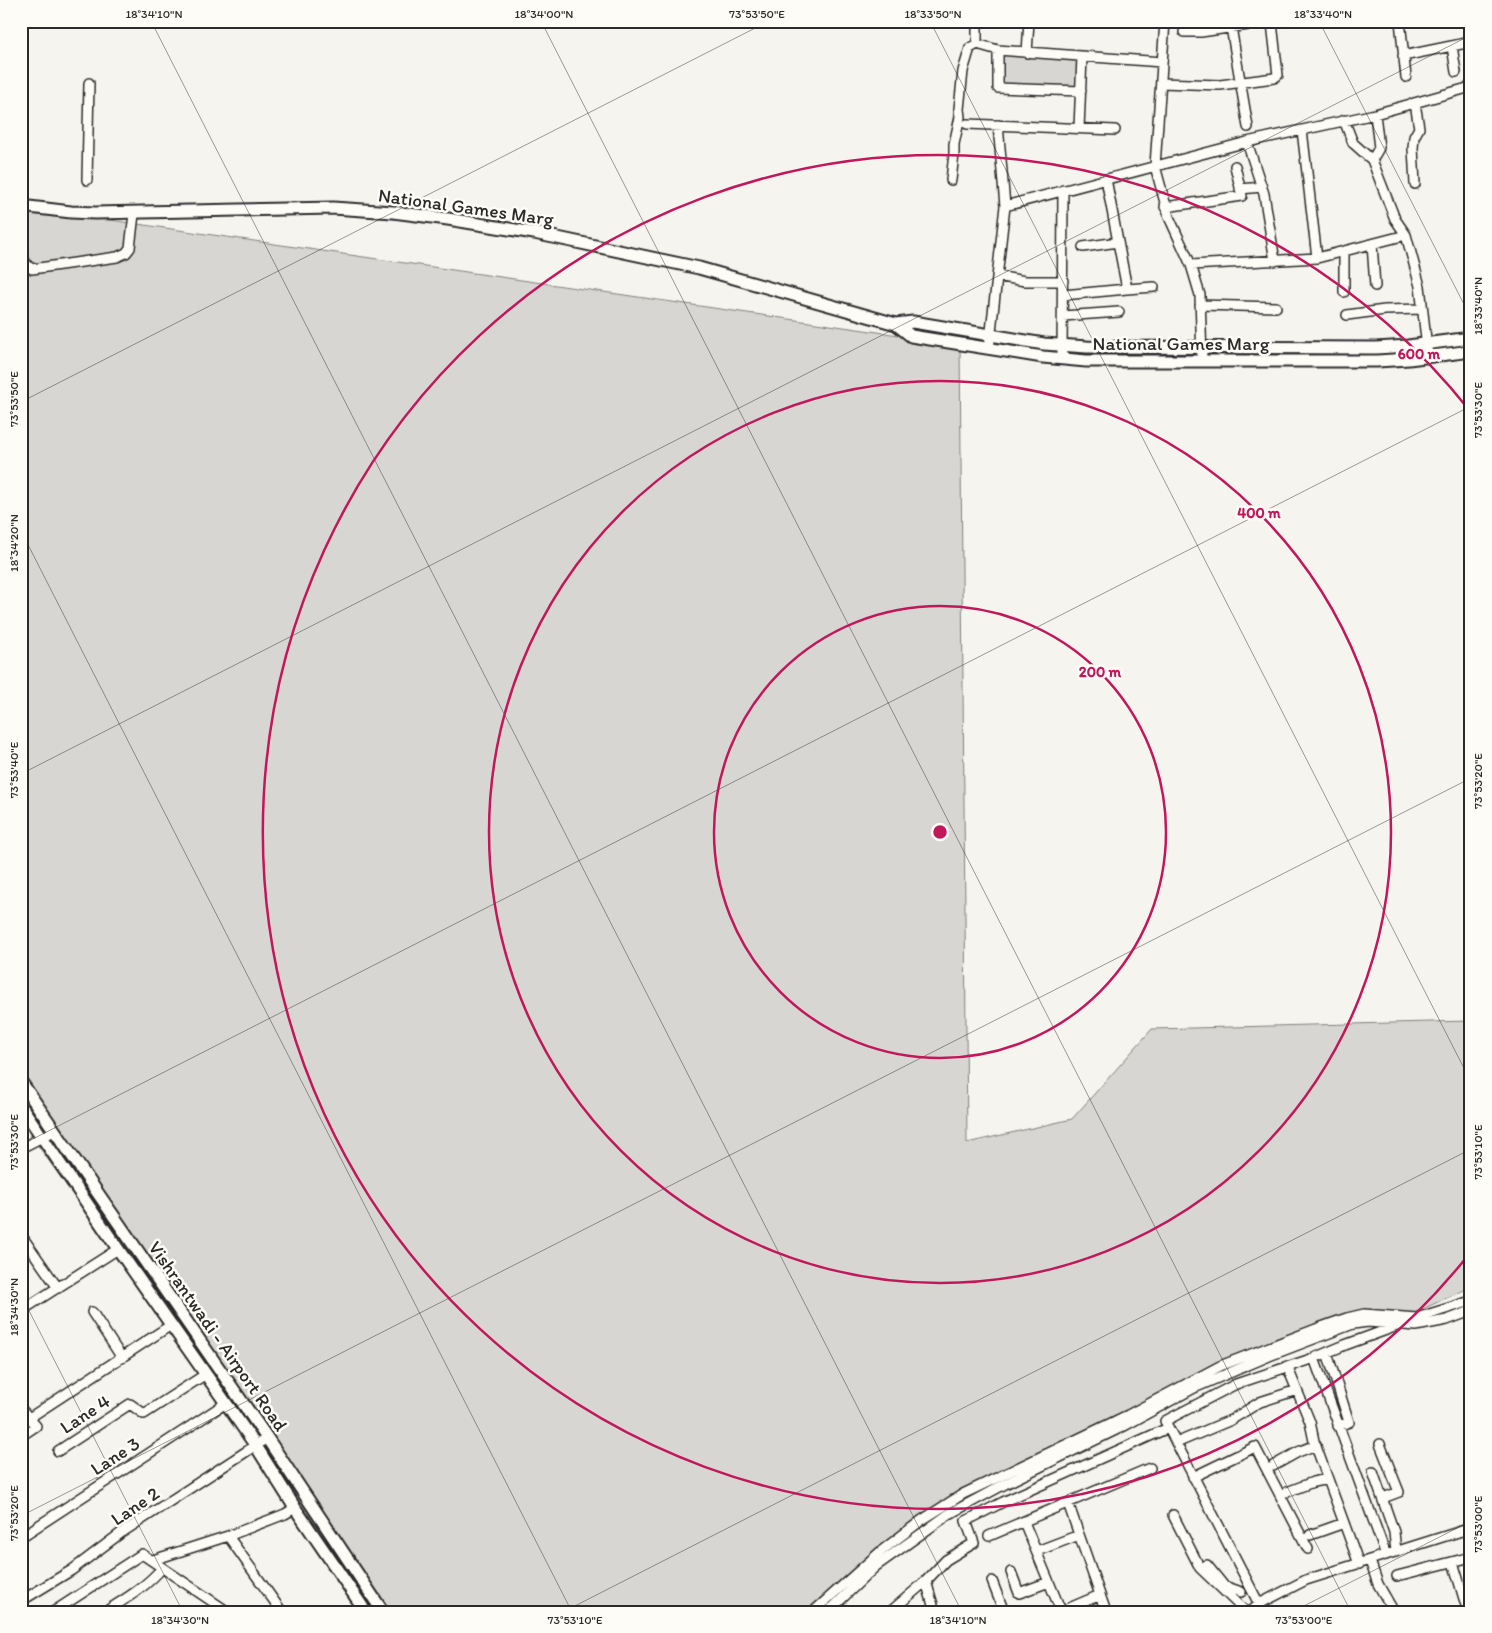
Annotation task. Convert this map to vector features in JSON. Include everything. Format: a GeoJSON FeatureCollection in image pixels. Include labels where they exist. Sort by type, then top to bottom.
{"type":"FeatureCollection","features":[{"type":"Feature","properties":{"kind":"main road","name":"National Games Marg"},"geometry":{"type":"LineString","coordinates":[[21,206],[71,212],[134,214],[332,208],[393,212],[448,219],[534,233],[699,268],[896,324],[914,322],[1064,346],[1376,348],[1471,338]]}},
{"type":"Feature","properties":{"kind":"main road","name":"National Games Marg"},"geometry":{"type":"LineString","coordinates":[[896,324],[911,336],[989,349],[1086,361],[1377,361],[1471,352]]}},
{"type":"Feature","properties":{"kind":"main road","name":"Vishrantwadi - Airport Road"},"geometry":{"type":"LineString","coordinates":[[21,1082],[267,1438],[383,1612]]}},
{"type":"Feature","properties":{"kind":"main road","name":"Vishrantwadi - Airport Road"},"geometry":{"type":"LineString","coordinates":[[21,1106],[118,1249],[256,1446],[295,1508],[366,1612]]}},
{"type":"Feature","properties":{"kind":"street"},"geometry":{"type":"LineString","coordinates":[[977,21],[977,44]]}},
{"type":"Feature","properties":{"kind":"street"},"geometry":{"type":"LineString","coordinates":[[1027,53],[1029,21]]}},
{"type":"Feature","properties":{"kind":"street"},"geometry":{"type":"LineString","coordinates":[[1165,21],[1155,166],[1165,208],[1191,264],[1198,286],[1202,361]]}},
{"type":"Feature","properties":{"kind":"street"},"geometry":{"type":"LineString","coordinates":[[1184,32],[1201,32],[1255,23],[1282,21]]}},
{"type":"Feature","properties":{"kind":"street"},"geometry":{"type":"LineString","coordinates":[[1400,21],[1406,77]]}},
{"type":"Feature","properties":{"kind":"street"},"geometry":{"type":"LineString","coordinates":[[1161,83],[1220,84],[1274,78],[1278,75],[1272,23]]}},
{"type":"Feature","properties":{"kind":"street"},"geometry":{"type":"LineString","coordinates":[[1230,28],[1248,127]]}},
{"type":"Feature","properties":{"kind":"street"},"geometry":{"type":"LineString","coordinates":[[1403,56],[1471,42]]}},
{"type":"Feature","properties":{"kind":"street"},"geometry":{"type":"LineString","coordinates":[[951,180],[954,144],[960,117],[959,109],[963,71],[970,48],[977,44],[998,50],[1027,53],[1162,62]]}},
{"type":"Feature","properties":{"kind":"street"},"geometry":{"type":"LineString","coordinates":[[1452,46],[1456,72]]}},
{"type":"Feature","properties":{"kind":"street"},"geometry":{"type":"LineString","coordinates":[[998,50],[998,88],[1081,91]]}},
{"type":"Feature","properties":{"kind":"street"},"geometry":{"type":"LineString","coordinates":[[1079,128],[1082,56]]}},
{"type":"Feature","properties":{"kind":"street"},"geometry":{"type":"LineString","coordinates":[[86,180],[89,83]]}},
{"type":"Feature","properties":{"kind":"street"},"geometry":{"type":"LineString","coordinates":[[1005,206],[1247,142],[1374,114],[1471,87]]}},
{"type":"Feature","properties":{"kind":"street"},"geometry":{"type":"LineString","coordinates":[[1415,103],[1418,128],[1414,137],[1413,148],[1416,184]]}},
{"type":"Feature","properties":{"kind":"street"},"geometry":{"type":"LineString","coordinates":[[1372,160],[1379,148],[1374,114]]}},
{"type":"Feature","properties":{"kind":"street"},"geometry":{"type":"LineString","coordinates":[[1344,120],[1353,143],[1372,160],[1395,219],[1406,235],[1420,286],[1428,357]]}},
{"type":"Feature","properties":{"kind":"street"},"geometry":{"type":"LineString","coordinates":[[967,124],[1115,130]]}},
{"type":"Feature","properties":{"kind":"street"},"geometry":{"type":"LineString","coordinates":[[989,349],[1005,206],[998,125]]}},
{"type":"Feature","properties":{"kind":"street"},"geometry":{"type":"LineString","coordinates":[[1302,130],[1317,258]]}},
{"type":"Feature","properties":{"kind":"street"},"geometry":{"type":"LineString","coordinates":[[1247,142],[1262,187],[1275,260]]}},
{"type":"Feature","properties":{"kind":"street"},"geometry":{"type":"LineString","coordinates":[[1165,208],[1242,196],[1235,166]]}},
{"type":"Feature","properties":{"kind":"street"},"geometry":{"type":"LineString","coordinates":[[1106,179],[1127,289]]}},
{"type":"Feature","properties":{"kind":"street"},"geometry":{"type":"LineString","coordinates":[[1240,189],[1262,187]]}},
{"type":"Feature","properties":{"kind":"street"},"geometry":{"type":"LineString","coordinates":[[1062,359],[1064,346],[1063,190]]}},
{"type":"Feature","properties":{"kind":"street"},"geometry":{"type":"LineString","coordinates":[[21,246],[22,257],[26,265],[32,269],[117,256],[126,253],[130,248],[134,214]]}},
{"type":"Feature","properties":{"kind":"street"},"geometry":{"type":"LineString","coordinates":[[1191,264],[1317,258],[1406,235]]}},
{"type":"Feature","properties":{"kind":"street"},"geometry":{"type":"LineString","coordinates":[[1083,247],[1118,242]]}},
{"type":"Feature","properties":{"kind":"street"},"geometry":{"type":"LineString","coordinates":[[1372,244],[1375,286]]}},
{"type":"Feature","properties":{"kind":"street"},"geometry":{"type":"LineString","coordinates":[[1344,251],[1344,292]]}},
{"type":"Feature","properties":{"kind":"street"},"geometry":{"type":"LineString","coordinates":[[997,276],[1025,280],[1063,281]]}},
{"type":"Feature","properties":{"kind":"street"},"geometry":{"type":"LineString","coordinates":[[1063,295],[1154,287]]}},
{"type":"Feature","properties":{"kind":"street"},"geometry":{"type":"LineString","coordinates":[[1200,304],[1276,307]]}},
{"type":"Feature","properties":{"kind":"street"},"geometry":{"type":"LineString","coordinates":[[1347,315],[1385,310],[1422,309]]}},
{"type":"Feature","properties":{"kind":"street"},"geometry":{"type":"LineString","coordinates":[[1063,316],[1119,312]]}},
{"type":"Feature","properties":{"kind":"street"},"geometry":{"type":"LineString","coordinates":[[21,1148],[54,1130]]}},
{"type":"Feature","properties":{"kind":"street"},"geometry":{"type":"LineString","coordinates":[[21,1235],[58,1288]]}},
{"type":"Feature","properties":{"kind":"street"},"geometry":{"type":"LineString","coordinates":[[21,1311],[118,1249]]}},
{"type":"Feature","properties":{"kind":"street"},"geometry":{"type":"LineString","coordinates":[[813,1612],[880,1552],[951,1501],[1128,1415],[1220,1366],[1348,1318],[1364,1314],[1417,1318],[1471,1301]]}},
{"type":"Feature","properties":{"kind":"street"},"geometry":{"type":"LineString","coordinates":[[828,1612],[876,1566],[948,1514],[1022,1475],[1126,1425],[1194,1388],[1269,1356],[1353,1324],[1368,1322],[1416,1326],[1446,1320],[1471,1311]]}},
{"type":"Feature","properties":{"kind":"street"},"geometry":{"type":"LineString","coordinates":[[92,1312],[122,1358]]}},
{"type":"Feature","properties":{"kind":"street"},"geometry":{"type":"LineString","coordinates":[[29,1418],[171,1325]]}},
{"type":"Feature","properties":{"kind":"street"},"geometry":{"type":"LineString","coordinates":[[1259,1604],[1165,1421],[1236,1384],[1314,1358],[1400,1325]]}},
{"type":"Feature","properties":{"kind":"street"},"geometry":{"type":"LineString","coordinates":[[1314,1358],[1386,1555]]}},
{"type":"Feature","properties":{"kind":"street"},"geometry":{"type":"LineString","coordinates":[[1329,1359],[1349,1422],[1338,1426]]}},
{"type":"Feature","properties":{"kind":"street"},"geometry":{"type":"LineString","coordinates":[[1287,1366],[1310,1422],[1316,1445],[1358,1564]]}},
{"type":"Feature","properties":{"kind":"street","name":"Lane 4"},"geometry":{"type":"LineString","coordinates":[[58,1452],[130,1404],[144,1414],[206,1374]]}},
{"type":"Feature","properties":{"kind":"street"},"geometry":{"type":"LineString","coordinates":[[1176,1443],[1231,1420],[1260,1402],[1297,1390]]}},
{"type":"Feature","properties":{"kind":"street","name":"Lane 3"},"geometry":{"type":"LineString","coordinates":[[21,1537],[226,1403]]}},
{"type":"Feature","properties":{"kind":"street"},"geometry":{"type":"LineString","coordinates":[[21,1409],[36,1426],[21,1436]]}},
{"type":"Feature","properties":{"kind":"street"},"geometry":{"type":"LineString","coordinates":[[890,1612],[926,1581],[946,1560],[974,1543],[966,1521],[970,1518],[1168,1428]]}},
{"type":"Feature","properties":{"kind":"street","name":"Lane 2"},"geometry":{"type":"LineString","coordinates":[[21,1601],[72,1570],[121,1533],[267,1438]]}},
{"type":"Feature","properties":{"kind":"street"},"geometry":{"type":"LineString","coordinates":[[1380,1444],[1399,1492],[1383,1498]]}},
{"type":"Feature","properties":{"kind":"street"},"geometry":{"type":"LineString","coordinates":[[1273,1466],[1298,1452],[1316,1445]]}},
{"type":"Feature","properties":{"kind":"street"},"geometry":{"type":"LineString","coordinates":[[1193,1477],[1255,1447],[1308,1549]]}},
{"type":"Feature","properties":{"kind":"street"},"geometry":{"type":"LineString","coordinates":[[989,1536],[1150,1468]]}},
{"type":"Feature","properties":{"kind":"street"},"geometry":{"type":"LineString","coordinates":[[1373,1472],[1394,1532],[1396,1552]]}},
{"type":"Feature","properties":{"kind":"street"},"geometry":{"type":"LineString","coordinates":[[1286,1492],[1328,1478]]}},
{"type":"Feature","properties":{"kind":"street"},"geometry":{"type":"LineString","coordinates":[[1068,1503],[1106,1612]]}},
{"type":"Feature","properties":{"kind":"street"},"geometry":{"type":"LineString","coordinates":[[153,1560],[228,1536],[285,1514],[295,1508]]}},
{"type":"Feature","properties":{"kind":"street"},"geometry":{"type":"LineString","coordinates":[[1173,1515],[1200,1568],[1246,1612]]}},
{"type":"Feature","properties":{"kind":"street"},"geometry":{"type":"LineString","coordinates":[[1024,1522],[1060,1612],[1100,1595]]}},
{"type":"Feature","properties":{"kind":"street"},"geometry":{"type":"LineString","coordinates":[[1310,1535],[1344,1523]]}},
{"type":"Feature","properties":{"kind":"street"},"geometry":{"type":"LineString","coordinates":[[1251,1612],[1259,1604],[1306,1580],[1470,1529]]}},
{"type":"Feature","properties":{"kind":"street"},"geometry":{"type":"LineString","coordinates":[[1037,1551],[1079,1535]]}},
{"type":"Feature","properties":{"kind":"street"},"geometry":{"type":"LineString","coordinates":[[228,1536],[282,1612]]}},
{"type":"Feature","properties":{"kind":"street"},"geometry":{"type":"LineString","coordinates":[[53,1612],[142,1554],[228,1612]]}},
{"type":"Feature","properties":{"kind":"street"},"geometry":{"type":"LineString","coordinates":[[1397,1576],[1471,1557]]}},
{"type":"Feature","properties":{"kind":"street"},"geometry":{"type":"LineString","coordinates":[[1370,1561],[1378,1584],[1394,1612]]}},
{"type":"Feature","properties":{"kind":"street"},"geometry":{"type":"LineString","coordinates":[[1453,1562],[1468,1612]]}},
{"type":"Feature","properties":{"kind":"street"},"geometry":{"type":"LineString","coordinates":[[1200,1568],[1207,1565],[1224,1586],[1241,1592]]}},
{"type":"Feature","properties":{"kind":"street"},"geometry":{"type":"LineString","coordinates":[[105,1612],[140,1590],[162,1568]]}},
{"type":"Feature","properties":{"kind":"street"},"geometry":{"type":"LineString","coordinates":[[1011,1572],[1019,1593],[1049,1582]]}},
{"type":"Feature","properties":{"kind":"street"},"geometry":{"type":"LineString","coordinates":[[926,1581],[935,1612]]}},
{"type":"Feature","properties":{"kind":"street"},"geometry":{"type":"LineString","coordinates":[[992,1581],[1004,1612]]}},
{"type":"Feature","properties":{"kind":"shaded area"},"geometry":{"type":"Polygon","coordinates":[[[998,50],[1082,57],[1081,91],[998,88],[998,50]]]}},
{"type":"Feature","properties":{"kind":"shaded area"},"geometry":{"type":"Polygon","coordinates":[[[21,207],[960,344],[967,1143],[1072,1119],[1152,1029],[1471,1021],[1471,1287],[1383,1327],[1376,1329],[1367,1326],[1365,1318],[1266,1356],[1188,1380],[873,1566],[817,1612],[373,1612],[21,1122],[21,207]]]}}]}
